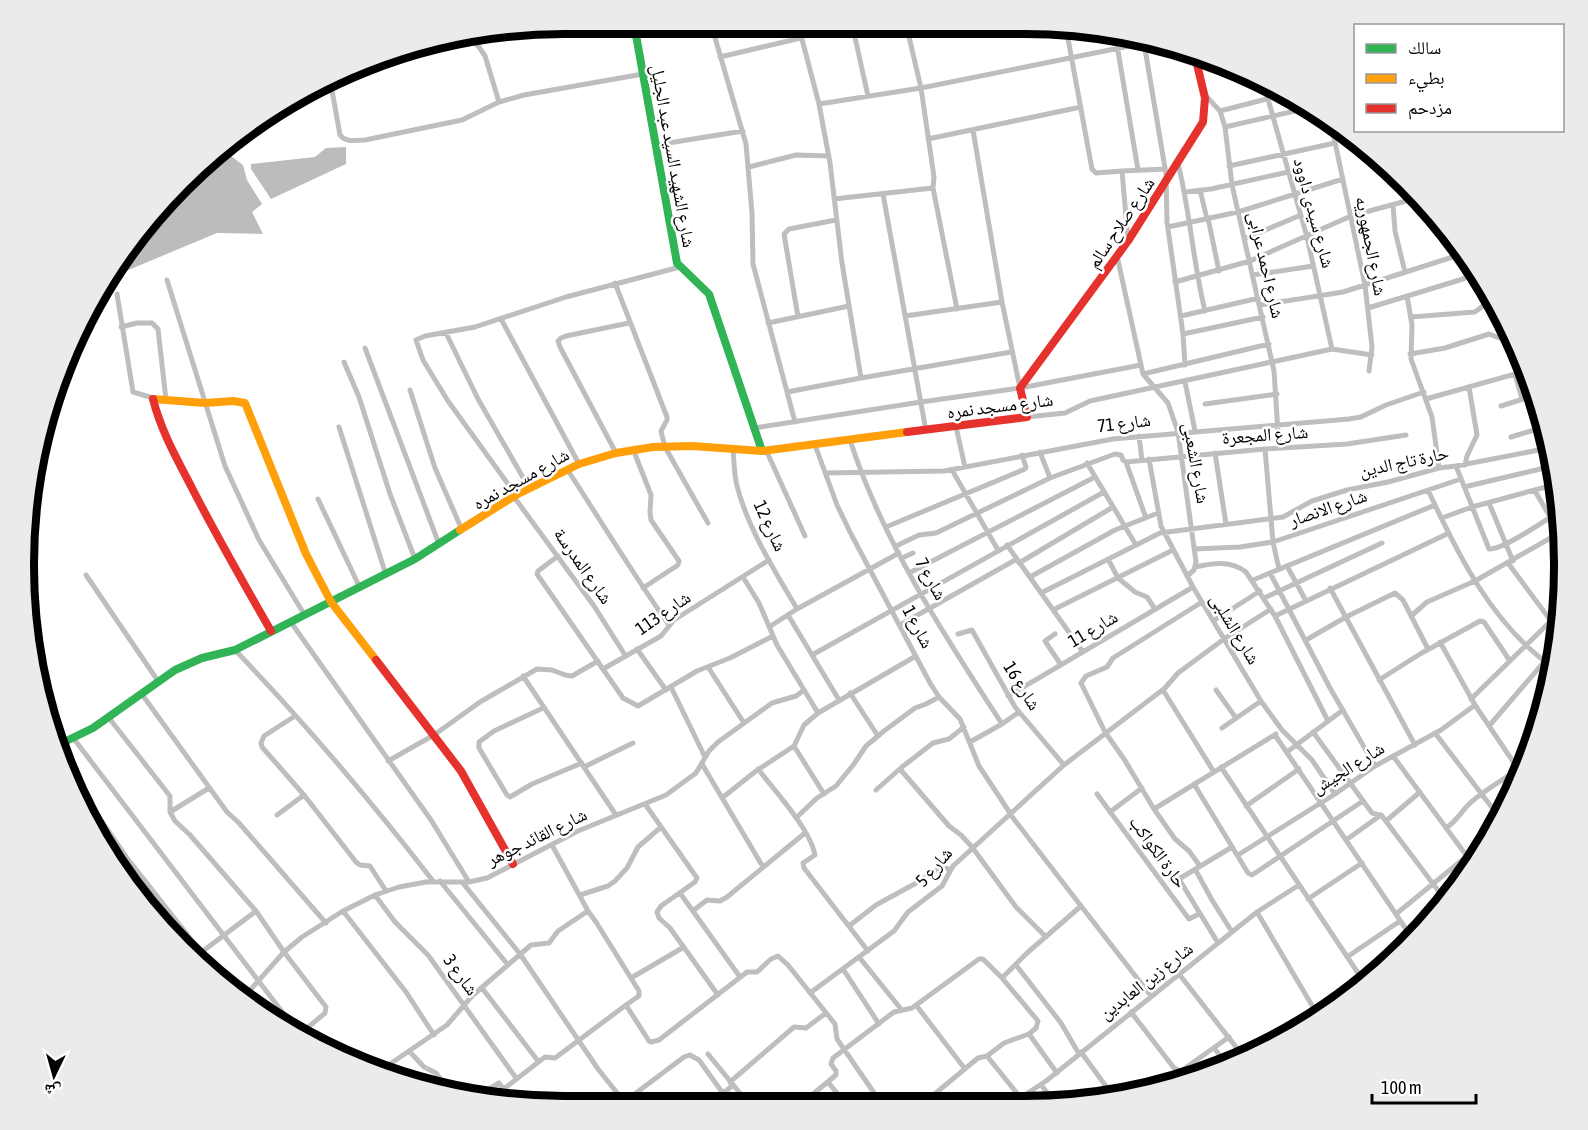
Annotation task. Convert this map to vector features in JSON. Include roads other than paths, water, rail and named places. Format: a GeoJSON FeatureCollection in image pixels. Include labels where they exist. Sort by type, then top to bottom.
{"type":"FeatureCollection","features":[{"type":"Feature","properties":{"kind":"street","name":"شارع الشهيد السيد عبد الجليل"},"geometry":{"type":"LineString","coordinates":[[636,34],[676,258],[680,267],[701,283],[709,294],[754,428],[764,451]]}},
{"type":"Feature","properties":{"kind":"street"},"geometry":{"type":"LineString","coordinates":[[714,34],[743,131],[749,167],[752,255],[795,422]]}},
{"type":"Feature","properties":{"kind":"street"},"geometry":{"type":"LineString","coordinates":[[800,34],[819,104],[829,156],[836,220],[861,378]]}},
{"type":"Feature","properties":{"kind":"street"},"geometry":{"type":"LineString","coordinates":[[854,34],[868,96]]}},
{"type":"Feature","properties":{"kind":"street"},"geometry":{"type":"LineString","coordinates":[[908,34],[921,88],[933,188],[957,309]]}},
{"type":"Feature","properties":{"kind":"street"},"geometry":{"type":"LineString","coordinates":[[1068,37],[1094,172],[1165,169]]}},
{"type":"Feature","properties":{"kind":"street"},"geometry":{"type":"LineString","coordinates":[[720,57],[801,38]]}},
{"type":"Feature","properties":{"kind":"street"},"geometry":{"type":"LineString","coordinates":[[474,43],[485,56],[499,102]]}},
{"type":"Feature","properties":{"kind":"street"},"geometry":{"type":"LineString","coordinates":[[1117,43],[1138,170]]}},
{"type":"Feature","properties":{"kind":"street"},"geometry":{"type":"LineString","coordinates":[[819,104],[921,88],[1129,46]]}},
{"type":"Feature","properties":{"kind":"street"},"geometry":{"type":"LineString","coordinates":[[1147,50],[1165,169],[1168,227],[1181,316],[1185,365]]}},
{"type":"Feature","properties":{"kind":"street","name":"شارع صلاح سالم"},"geometry":{"type":"LineString","coordinates":[[1020,388],[1118,256],[1166,184],[1203,122],[1207,105],[1197,64]]}},
{"type":"Feature","properties":{"kind":"street"},"geometry":{"type":"LineString","coordinates":[[332,88],[340,135],[350,141],[462,120],[499,102],[534,93],[643,74]]}},
{"type":"Feature","properties":{"kind":"street","name":"شارع سيدى داوود"},"geometry":{"type":"LineString","coordinates":[[1266,93],[1307,237],[1332,349]]}},
{"type":"Feature","properties":{"kind":"street","name":"شارع احمد عرابى"},"geometry":{"type":"LineString","coordinates":[[1206,96],[1220,111],[1225,127],[1232,185],[1273,363],[1277,394],[1279,448]]}},
{"type":"Feature","properties":{"kind":"street"},"geometry":{"type":"LineString","coordinates":[[1220,111],[1273,97]]}},
{"type":"Feature","properties":{"kind":"street"},"geometry":{"type":"LineString","coordinates":[[928,139],[1081,107]]}},
{"type":"Feature","properties":{"kind":"street"},"geometry":{"type":"LineString","coordinates":[[1225,127],[1296,111]]}},
{"type":"Feature","properties":{"kind":"street"},"geometry":{"type":"LineString","coordinates":[[973,130],[1011,352],[1027,417]]}},
{"type":"Feature","properties":{"kind":"street"},"geometry":{"type":"LineString","coordinates":[[656,145],[743,131]]}},
{"type":"Feature","properties":{"kind":"street","name":"شارع الجمهوريه"},"geometry":{"type":"LineString","coordinates":[[1333,135],[1365,285],[1372,356],[1369,371]]}},
{"type":"Feature","properties":{"kind":"street"},"geometry":{"type":"LineString","coordinates":[[1229,166],[1335,143]]}},
{"type":"Feature","properties":{"kind":"street"},"geometry":{"type":"LineString","coordinates":[[749,167],[796,155],[829,156]]}},
{"type":"Feature","properties":{"kind":"street"},"geometry":{"type":"LineString","coordinates":[[1178,163],[1185,192],[1197,277],[1205,310]]}},
{"type":"Feature","properties":{"kind":"street"},"geometry":{"type":"LineString","coordinates":[[1122,171],[1128,241]]}},
{"type":"Feature","properties":{"kind":"street"},"geometry":{"type":"LineString","coordinates":[[1185,192],[1232,185],[1288,172]]}},
{"type":"Feature","properties":{"kind":"street"},"geometry":{"type":"LineString","coordinates":[[1168,227],[1238,212],[1343,179]]}},
{"type":"Feature","properties":{"kind":"street"},"geometry":{"type":"LineString","coordinates":[[834,199],[933,188]]}},
{"type":"Feature","properties":{"kind":"street"},"geometry":{"type":"LineString","coordinates":[[1200,190],[1219,271]]}},
{"type":"Feature","properties":{"kind":"street"},"geometry":{"type":"LineString","coordinates":[[883,194],[926,431]]}},
{"type":"Feature","properties":{"kind":"street"},"geometry":{"type":"LineString","coordinates":[[1176,282],[1250,261],[1351,216],[1408,201]]}},
{"type":"Feature","properties":{"kind":"street"},"geometry":{"type":"LineString","coordinates":[[1393,205],[1395,231],[1405,272]]}},
{"type":"Feature","properties":{"kind":"street"},"geometry":{"type":"LineString","coordinates":[[1244,239],[1300,215]]}},
{"type":"Feature","properties":{"kind":"street"},"geometry":{"type":"LineString","coordinates":[[798,317],[784,234],[789,229],[836,220]]}},
{"type":"Feature","properties":{"kind":"street"},"geometry":{"type":"LineString","coordinates":[[1118,256],[1143,374],[1269,344]]}},
{"type":"Feature","properties":{"kind":"street"},"geometry":{"type":"LineString","coordinates":[[1260,305],[1320,296],[1365,285],[1454,256]]}},
{"type":"Feature","properties":{"kind":"street"},"geometry":{"type":"LineString","coordinates":[[1253,274],[1313,266]]}},
{"type":"Feature","properties":{"kind":"street"},"geometry":{"type":"LineString","coordinates":[[529,488],[478,399],[446,333],[501,319],[615,283],[680,267]]}},
{"type":"Feature","properties":{"kind":"street"},"geometry":{"type":"LineString","coordinates":[[1368,308],[1468,276]]}},
{"type":"Feature","properties":{"kind":"street"},"geometry":{"type":"LineString","coordinates":[[167,280],[225,466],[259,540],[304,614]]}},
{"type":"Feature","properties":{"kind":"street"},"geometry":{"type":"LineString","coordinates":[[615,283],[667,419],[661,431],[665,447],[708,523]]}},
{"type":"Feature","properties":{"kind":"street"},"geometry":{"type":"LineString","coordinates":[[117,294],[133,392],[166,400],[205,403],[240,401],[247,406],[306,554],[331,602],[461,771],[513,864]]}},
{"type":"Feature","properties":{"kind":"street"},"geometry":{"type":"LineString","coordinates":[[1407,296],[1411,317],[1410,354],[1434,425],[1439,468]]}},
{"type":"Feature","properties":{"kind":"street"},"geometry":{"type":"LineString","coordinates":[[1181,316],[1259,298]]}},
{"type":"Feature","properties":{"kind":"street"},"geometry":{"type":"LineString","coordinates":[[906,316],[1002,302]]}},
{"type":"Feature","properties":{"kind":"street"},"geometry":{"type":"LineString","coordinates":[[1411,317],[1475,312],[1485,305]]}},
{"type":"Feature","properties":{"kind":"street"},"geometry":{"type":"LineString","coordinates":[[768,323],[849,306]]}},
{"type":"Feature","properties":{"kind":"street"},"geometry":{"type":"LineString","coordinates":[[1183,334],[1263,317]]}},
{"type":"Feature","properties":{"kind":"street"},"geometry":{"type":"LineString","coordinates":[[501,319],[579,464]]}},
{"type":"Feature","properties":{"kind":"street"},"geometry":{"type":"LineString","coordinates":[[122,327],[137,323],[152,323],[158,329],[166,400]]}},
{"type":"Feature","properties":{"kind":"street"},"geometry":{"type":"LineString","coordinates":[[616,453],[558,341],[566,336],[629,323]]}},
{"type":"Feature","properties":{"kind":"street","name":"شارع المدرسة"},"geometry":{"type":"LineString","coordinates":[[446,333],[420,337],[416,340],[416,344],[448,401],[625,655]]}},
{"type":"Feature","properties":{"kind":"street"},"geometry":{"type":"LineString","coordinates":[[1410,354],[1445,348],[1487,334],[1503,339]]}},
{"type":"Feature","properties":{"kind":"street"},"geometry":{"type":"LineString","coordinates":[[365,348],[439,544]]}},
{"type":"Feature","properties":{"kind":"street"},"geometry":{"type":"LineString","coordinates":[[1332,349],[1372,356]]}},
{"type":"Feature","properties":{"kind":"street","name":"شارع مسجد نمره"},"geometry":{"type":"LineString","coordinates":[[65,742],[109,718],[140,693],[187,664],[235,650],[386,575],[515,496],[579,464],[633,449],[692,446],[764,451],[1065,413],[1090,401],[1332,349]]}},
{"type":"Feature","properties":{"kind":"street"},"geometry":{"type":"LineString","coordinates":[[787,392],[1011,352]]}},
{"type":"Feature","properties":{"kind":"street"},"geometry":{"type":"LineString","coordinates":[[344,362],[359,397],[390,494],[415,559]]}},
{"type":"Feature","properties":{"kind":"street"},"geometry":{"type":"LineString","coordinates":[[754,428],[1020,388],[1141,364]]}},
{"type":"Feature","properties":{"kind":"street","name":"شارع الشعبى"},"geometry":{"type":"LineString","coordinates":[[1143,374],[1168,403],[1178,432],[1192,528],[1195,567]]}},
{"type":"Feature","properties":{"kind":"street"},"geometry":{"type":"LineString","coordinates":[[1515,375],[1522,399]]}},
{"type":"Feature","properties":{"kind":"street","name":"شارع 71"},"geometry":{"type":"LineString","coordinates":[[825,473],[952,470],[1022,454],[1139,436],[1361,417],[1386,405],[1515,375]]}},
{"type":"Feature","properties":{"kind":"street"},"geometry":{"type":"LineString","coordinates":[[1185,382],[1195,431]]}},
{"type":"Feature","properties":{"kind":"street"},"geometry":{"type":"LineString","coordinates":[[1465,465],[1478,435],[1469,387]]}},
{"type":"Feature","properties":{"kind":"street"},"geometry":{"type":"LineString","coordinates":[[410,390],[435,468],[462,530]]}},
{"type":"Feature","properties":{"kind":"street"},"geometry":{"type":"LineString","coordinates":[[1205,404],[1277,394]]}},
{"type":"Feature","properties":{"kind":"street"},"geometry":{"type":"LineString","coordinates":[[153,398],[179,461],[239,577],[271,631]]}},
{"type":"Feature","properties":{"kind":"street"},"geometry":{"type":"LineString","coordinates":[[1501,406],[1526,398]]}},
{"type":"Feature","properties":{"kind":"street"},"geometry":{"type":"LineString","coordinates":[[956,426],[965,467]]}},
{"type":"Feature","properties":{"kind":"street"},"geometry":{"type":"LineString","coordinates":[[339,427],[386,575]]}},
{"type":"Feature","properties":{"kind":"street"},"geometry":{"type":"LineString","coordinates":[[1511,437],[1535,430]]}},
{"type":"Feature","properties":{"kind":"street","name":"شارع المجعرة"},"geometry":{"type":"LineString","coordinates":[[1087,463],[1118,454],[1121,454],[1126,462],[1347,444],[1406,435]]}},
{"type":"Feature","properties":{"kind":"street"},"geometry":{"type":"LineString","coordinates":[[1139,436],[1142,460]]}},
{"type":"Feature","properties":{"kind":"street","name":"شارع 7"},"geometry":{"type":"LineString","coordinates":[[849,440],[860,472],[909,573],[1002,724]]}},
{"type":"Feature","properties":{"kind":"street","name":"شارع 1"},"geometry":{"type":"LineString","coordinates":[[815,445],[837,505],[939,697],[964,727],[979,766],[1010,814],[1151,996]]}},
{"type":"Feature","properties":{"kind":"street"},"geometry":{"type":"LineString","coordinates":[[633,449],[651,495],[651,520],[679,561],[678,565],[643,588]]}},
{"type":"Feature","properties":{"kind":"street","name":"شارع 12"},"geometry":{"type":"LineString","coordinates":[[733,449],[735,475],[740,496],[769,560],[797,609]]}},
{"type":"Feature","properties":{"kind":"street"},"geometry":{"type":"LineString","coordinates":[[1265,449],[1270,520],[1279,569]]}},
{"type":"Feature","properties":{"kind":"street","name":"حارة تاج الدين"},"geometry":{"type":"LineString","coordinates":[[1041,593],[1164,532],[1270,520],[1290,514],[1307,503],[1328,495],[1439,468],[1540,450]]}},
{"type":"Feature","properties":{"kind":"street"},"geometry":{"type":"LineString","coordinates":[[764,451],[805,536]]}},
{"type":"Feature","properties":{"kind":"street"},"geometry":{"type":"LineString","coordinates":[[1040,452],[1050,478]]}},
{"type":"Feature","properties":{"kind":"street"},"geometry":{"type":"LineString","coordinates":[[1215,453],[1226,524]]}},
{"type":"Feature","properties":{"kind":"street"},"geometry":{"type":"LineString","coordinates":[[886,527],[1026,468],[1022,454]]}},
{"type":"Feature","properties":{"kind":"street","name":"شارع الشلبى"},"geometry":{"type":"LineString","coordinates":[[1149,459],[1158,513],[1164,532],[1192,587],[1261,701],[1282,730],[1312,760],[1335,794]]}},
{"type":"Feature","properties":{"kind":"street"},"geometry":{"type":"LineString","coordinates":[[1126,462],[1146,518]]}},
{"type":"Feature","properties":{"kind":"street"},"geometry":{"type":"LineString","coordinates":[[896,546],[919,535],[936,533],[1050,478],[1087,463],[1136,545]]}},
{"type":"Feature","properties":{"kind":"street"},"geometry":{"type":"LineString","coordinates":[[1456,466],[1489,549],[1505,544],[1550,518],[1535,491]]}},
{"type":"Feature","properties":{"kind":"street"},"geometry":{"type":"LineString","coordinates":[[1464,487],[1544,468]]}},
{"type":"Feature","properties":{"kind":"street"},"geometry":{"type":"LineString","coordinates":[[567,469],[669,625]]}},
{"type":"Feature","properties":{"kind":"street"},"geometry":{"type":"LineString","coordinates":[[952,470],[998,550]]}},
{"type":"Feature","properties":{"kind":"street"},"geometry":{"type":"LineString","coordinates":[[909,573],[1095,477]]}},
{"type":"Feature","properties":{"kind":"street","name":"شارع الانصار"},"geometry":{"type":"LineString","coordinates":[[1194,549],[1240,547],[1273,542],[1461,479]]}},
{"type":"Feature","properties":{"kind":"street"},"geometry":{"type":"LineString","coordinates":[[1442,518],[1472,507],[1547,487]]}},
{"type":"Feature","properties":{"kind":"street"},"geometry":{"type":"LineString","coordinates":[[1428,490],[1474,581],[1496,612],[1544,662],[1489,726]]}},
{"type":"Feature","properties":{"kind":"street"},"geometry":{"type":"LineString","coordinates":[[812,655],[1104,492]]}},
{"type":"Feature","properties":{"kind":"street"},"geometry":{"type":"LineString","coordinates":[[318,499],[360,588]]}},
{"type":"Feature","properties":{"kind":"street"},"geometry":{"type":"LineString","coordinates":[[1489,503],[1510,562],[1550,620]]}},
{"type":"Feature","properties":{"kind":"street"},"geometry":{"type":"LineString","coordinates":[[1253,580],[1435,505]]}},
{"type":"Feature","properties":{"kind":"street"},"geometry":{"type":"LineString","coordinates":[[900,625],[1113,507]]}},
{"type":"Feature","properties":{"kind":"street"},"geometry":{"type":"LineString","coordinates":[[1030,577],[1074,551],[1124,526],[1158,513]]}},
{"type":"Feature","properties":{"kind":"street"},"geometry":{"type":"LineString","coordinates":[[1275,616],[1449,533]]}},
{"type":"Feature","properties":{"kind":"street"},"geometry":{"type":"LineString","coordinates":[[1411,616],[1427,602],[1474,581],[1552,537]]}},
{"type":"Feature","properties":{"kind":"street"},"geometry":{"type":"LineString","coordinates":[[1264,598],[1382,543]]}},
{"type":"Feature","properties":{"kind":"street"},"geometry":{"type":"LineString","coordinates":[[1007,545],[1083,652]]}},
{"type":"Feature","properties":{"kind":"street"},"geometry":{"type":"LineString","coordinates":[[1053,610],[1173,550]]}},
{"type":"Feature","properties":{"kind":"street"},"geometry":{"type":"LineString","coordinates":[[769,627],[870,569],[913,553]]}},
{"type":"Feature","properties":{"kind":"street"},"geometry":{"type":"LineString","coordinates":[[558,556],[540,569],[537,574],[623,698],[637,705],[641,705],[708,666],[730,658],[773,636]]}},
{"type":"Feature","properties":{"kind":"street"},"geometry":{"type":"LineString","coordinates":[[1108,559],[1118,578],[1135,592],[1147,597],[1155,609]]}},
{"type":"Feature","properties":{"kind":"street","name":"شارع 113"},"geometry":{"type":"LineString","coordinates":[[603,669],[661,636],[669,625],[769,560]]}},
{"type":"Feature","properties":{"kind":"street"},"geometry":{"type":"LineString","coordinates":[[1187,576],[1195,567],[1219,563],[1234,565],[1246,572],[1275,616],[1328,721]]}},
{"type":"Feature","properties":{"kind":"street"},"geometry":{"type":"LineString","coordinates":[[1287,566],[1306,601]]}},
{"type":"Feature","properties":{"kind":"street"},"geometry":{"type":"LineString","coordinates":[[1270,573],[1375,766]]}},
{"type":"Feature","properties":{"kind":"street"},"geometry":{"type":"LineString","coordinates":[[86,575],[158,681]]}},
{"type":"Feature","properties":{"kind":"street"},"geometry":{"type":"LineString","coordinates":[[743,577],[759,603],[773,636],[818,713]]}},
{"type":"Feature","properties":{"kind":"street","name":"شارع 11"},"geometry":{"type":"LineString","coordinates":[[1008,696],[1192,587]]}},
{"type":"Feature","properties":{"kind":"street"},"geometry":{"type":"LineString","coordinates":[[1330,588],[1415,745]]}},
{"type":"Feature","properties":{"kind":"street"},"geometry":{"type":"LineString","coordinates":[[1213,621],[1260,591]]}},
{"type":"Feature","properties":{"kind":"street"},"geometry":{"type":"LineString","coordinates":[[1306,640],[1395,593],[1401,596],[1428,649]]}},
{"type":"Feature","properties":{"kind":"street"},"geometry":{"type":"LineString","coordinates":[[1202,602],[1113,658],[1107,667],[1083,678],[1082,686],[1105,732],[1154,809],[1175,839],[1190,851],[1212,900],[1232,932]]}},
{"type":"Feature","properties":{"kind":"street","name":"شارع 5"},"geometry":{"type":"LineString","coordinates":[[810,993],[894,931],[908,912],[940,889],[950,870],[972,847],[1064,765],[1163,690],[1178,673],[1224,639],[1271,609]]}},
{"type":"Feature","properties":{"kind":"street"},"geometry":{"type":"LineString","coordinates":[[788,615],[839,700]]}},
{"type":"Feature","properties":{"kind":"street"},"geometry":{"type":"LineString","coordinates":[[290,621],[431,820],[466,882],[520,954],[578,1041],[620,1096]]}},
{"type":"Feature","properties":{"kind":"street"},"geometry":{"type":"LineString","coordinates":[[1378,680],[1440,642],[1482,621],[1510,661]]}},
{"type":"Feature","properties":{"kind":"street"},"geometry":{"type":"LineString","coordinates":[[1471,699],[1550,622]]}},
{"type":"Feature","properties":{"kind":"street","name":"شارع 16"},"geometry":{"type":"LineString","coordinates":[[958,634],[972,630],[1008,696],[1064,765]]}},
{"type":"Feature","properties":{"kind":"street"},"geometry":{"type":"LineString","coordinates":[[1055,634],[1045,641],[1061,665]]}},
{"type":"Feature","properties":{"kind":"street"},"geometry":{"type":"LineString","coordinates":[[1440,642],[1471,699],[1515,762]]}},
{"type":"Feature","properties":{"kind":"street"},"geometry":{"type":"LineString","coordinates":[[637,649],[668,688],[705,757]]}},
{"type":"Feature","properties":{"kind":"street"},"geometry":{"type":"LineString","coordinates":[[235,650],[383,817],[433,881]]}},
{"type":"Feature","properties":{"kind":"street"},"geometry":{"type":"LineString","coordinates":[[722,798],[758,769],[794,746],[804,725],[818,713],[916,656]]}},
{"type":"Feature","properties":{"kind":"street"},"geometry":{"type":"LineString","coordinates":[[388,761],[434,735],[480,702],[523,676],[542,668],[572,676],[597,661]]}},
{"type":"Feature","properties":{"kind":"street"},"geometry":{"type":"LineString","coordinates":[[708,666],[744,723]]}},
{"type":"Feature","properties":{"kind":"street"},"geometry":{"type":"LineString","coordinates":[[523,676],[616,815]]}},
{"type":"Feature","properties":{"kind":"street","name":"شارع القائد جوهر"},"geometry":{"type":"LineString","coordinates":[[250,992],[284,952],[343,912],[386,891],[433,881],[466,882],[487,878],[578,831],[645,804],[678,787],[696,773],[713,746],[744,723],[776,701],[793,697],[804,690]]}},
{"type":"Feature","properties":{"kind":"street"},"geometry":{"type":"LineString","coordinates":[[1163,690],[1214,772]]}},
{"type":"Feature","properties":{"kind":"street"},"geometry":{"type":"LineString","coordinates":[[1216,690],[1236,718]]}},
{"type":"Feature","properties":{"kind":"street"},"geometry":{"type":"LineString","coordinates":[[140,693],[227,812],[326,923]]}},
{"type":"Feature","properties":{"kind":"street"},"geometry":{"type":"LineString","coordinates":[[850,693],[878,736]]}},
{"type":"Feature","properties":{"kind":"street"},"geometry":{"type":"LineString","coordinates":[[796,818],[836,786],[866,746],[915,708],[939,697]]}},
{"type":"Feature","properties":{"kind":"street"},"geometry":{"type":"LineString","coordinates":[[1222,728],[1261,701]]}},
{"type":"Feature","properties":{"kind":"street","name":"شارع الجيش"},"geometry":{"type":"LineString","coordinates":[[1238,855],[1375,766],[1435,733],[1475,705]]}},
{"type":"Feature","properties":{"kind":"street"},"geometry":{"type":"LineString","coordinates":[[543,708],[494,731],[479,742],[478,748],[510,797],[532,784],[633,743]]}},
{"type":"Feature","properties":{"kind":"street"},"geometry":{"type":"LineString","coordinates":[[1287,752],[1343,710]]}},
{"type":"Feature","properties":{"kind":"street"},"geometry":{"type":"LineString","coordinates":[[970,742],[1019,712]]}},
{"type":"Feature","properties":{"kind":"street"},"geometry":{"type":"LineString","coordinates":[[295,716],[264,736],[262,747],[304,795],[356,862],[370,866],[386,891]]}},
{"type":"Feature","properties":{"kind":"street"},"geometry":{"type":"LineString","coordinates":[[109,718],[170,796],[170,812],[175,821],[256,911],[327,1009],[307,1028]]}},
{"type":"Feature","properties":{"kind":"street"},"geometry":{"type":"LineString","coordinates":[[876,790],[933,743],[949,739],[964,727]]}},
{"type":"Feature","properties":{"kind":"street"},"geometry":{"type":"LineString","coordinates":[[1154,809],[1282,730]]}},
{"type":"Feature","properties":{"kind":"street"},"geometry":{"type":"LineString","coordinates":[[1313,732],[1373,814],[1381,815],[1440,893]]}},
{"type":"Feature","properties":{"kind":"street"},"geometry":{"type":"LineString","coordinates":[[1435,733],[1494,809]]}},
{"type":"Feature","properties":{"kind":"street"},"geometry":{"type":"LineString","coordinates":[[1275,735],[1407,931]]}},
{"type":"Feature","properties":{"kind":"street"},"geometry":{"type":"LineString","coordinates":[[74,739],[290,1018]]}},
{"type":"Feature","properties":{"kind":"street"},"geometry":{"type":"LineString","coordinates":[[794,746],[824,794]]}},
{"type":"Feature","properties":{"kind":"street"},"geometry":{"type":"LineString","coordinates":[[1393,756],[1467,856]]}},
{"type":"Feature","properties":{"kind":"street"},"geometry":{"type":"LineString","coordinates":[[702,764],[763,867]]}},
{"type":"Feature","properties":{"kind":"street"},"geometry":{"type":"LineString","coordinates":[[1221,767],[1359,975]]}},
{"type":"Feature","properties":{"kind":"street"},"geometry":{"type":"LineString","coordinates":[[758,769],[796,818],[815,854],[803,863],[803,866],[868,951]]}},
{"type":"Feature","properties":{"kind":"street"},"geometry":{"type":"LineString","coordinates":[[1246,806],[1299,769]]}},
{"type":"Feature","properties":{"kind":"street"},"geometry":{"type":"LineString","coordinates":[[900,770],[949,826],[972,847],[1016,907],[1046,937]]}},
{"type":"Feature","properties":{"kind":"street"},"geometry":{"type":"LineString","coordinates":[[1446,828],[1455,823],[1468,805],[1510,776]]}},
{"type":"Feature","properties":{"kind":"street"},"geometry":{"type":"LineString","coordinates":[[1194,784],[1248,873],[1252,875],[1363,801]]}},
{"type":"Feature","properties":{"kind":"street"},"geometry":{"type":"LineString","coordinates":[[170,812],[209,788]]}},
{"type":"Feature","properties":{"kind":"street"},"geometry":{"type":"LineString","coordinates":[[1110,812],[1142,788]]}},
{"type":"Feature","properties":{"kind":"street"},"geometry":{"type":"LineString","coordinates":[[1386,821],[1420,792]]}},
{"type":"Feature","properties":{"kind":"street","name":"حارة الكواكب"},"geometry":{"type":"LineString","coordinates":[[1097,794],[1189,919],[1199,914]]}},
{"type":"Feature","properties":{"kind":"street"},"geometry":{"type":"LineString","coordinates":[[277,815],[304,795]]}},
{"type":"Feature","properties":{"kind":"street"},"geometry":{"type":"LineString","coordinates":[[645,804],[697,878],[695,882],[661,906],[657,913],[718,995]]}},
{"type":"Feature","properties":{"kind":"street"},"geometry":{"type":"LineString","coordinates":[[1346,840],[1381,815]]}},
{"type":"Feature","properties":{"kind":"street"},"geometry":{"type":"LineString","coordinates":[[99,817],[127,858],[196,946]]}},
{"type":"Feature","properties":{"kind":"street"},"geometry":{"type":"LineString","coordinates":[[580,896],[608,886],[615,881],[627,868],[638,847],[661,827]]}},
{"type":"Feature","properties":{"kind":"street"},"geometry":{"type":"LineString","coordinates":[[694,910],[707,900],[720,901],[727,897],[805,833]]}},
{"type":"Feature","properties":{"kind":"street"},"geometry":{"type":"LineString","coordinates":[[505,1088],[538,1061],[547,1056],[555,1058],[640,994],[597,921],[588,911],[552,845]]}},
{"type":"Feature","properties":{"kind":"street"},"geometry":{"type":"LineString","coordinates":[[1218,943],[1179,879],[1232,847]]}},
{"type":"Feature","properties":{"kind":"street"},"geometry":{"type":"LineString","coordinates":[[1396,914],[1466,857]]}},
{"type":"Feature","properties":{"kind":"street"},"geometry":{"type":"LineString","coordinates":[[1308,899],[1362,863]]}},
{"type":"Feature","properties":{"kind":"street"},"geometry":{"type":"LineString","coordinates":[[849,926],[876,905],[939,868],[950,870]]}},
{"type":"Feature","properties":{"kind":"street"},"geometry":{"type":"LineString","coordinates":[[440,881],[508,965]]}},
{"type":"Feature","properties":{"kind":"street","name":"شارع زين العابدين"},"geometry":{"type":"LineString","coordinates":[[1022,1096],[1057,1073],[1257,912],[1299,885]]}},
{"type":"Feature","properties":{"kind":"street"},"geometry":{"type":"LineString","coordinates":[[680,893],[740,977]]}},
{"type":"Feature","properties":{"kind":"street","name":"شارع 3"},"geometry":{"type":"LineString","coordinates":[[375,895],[395,922],[428,955],[516,1078]]}},
{"type":"Feature","properties":{"kind":"street"},"geometry":{"type":"LineString","coordinates":[[1002,978],[1081,906]]}},
{"type":"Feature","properties":{"kind":"street"},"geometry":{"type":"LineString","coordinates":[[202,951],[256,911]]}},
{"type":"Feature","properties":{"kind":"street"},"geometry":{"type":"LineString","coordinates":[[389,1065],[434,1035],[455,1017],[464,1004],[520,954],[533,944],[546,944],[552,941],[558,931],[588,911]]}},
{"type":"Feature","properties":{"kind":"street"},"geometry":{"type":"LineString","coordinates":[[343,912],[406,992],[434,1035]]}},
{"type":"Feature","properties":{"kind":"street"},"geometry":{"type":"LineString","coordinates":[[1257,912],[1314,1009]]}},
{"type":"Feature","properties":{"kind":"street"},"geometry":{"type":"LineString","coordinates":[[1347,957],[1400,921]]}},
{"type":"Feature","properties":{"kind":"street"},"geometry":{"type":"LineString","coordinates":[[631,978],[684,947]]}},
{"type":"Feature","properties":{"kind":"street"},"geometry":{"type":"LineString","coordinates":[[626,1005],[651,1042],[659,1040],[748,971],[757,972],[771,959],[778,956],[835,1024],[835,1036],[876,1096]]}},
{"type":"Feature","properties":{"kind":"street"},"geometry":{"type":"LineString","coordinates":[[859,957],[901,1009]]}},
{"type":"Feature","properties":{"kind":"street"},"geometry":{"type":"LineString","coordinates":[[811,1096],[836,1074],[831,1062],[844,1049],[894,1012],[901,1009],[908,1010],[979,959],[983,959],[1038,1020],[1036,1028],[1029,1034],[1004,1043],[987,1056],[978,1058],[932,1096]]}},
{"type":"Feature","properties":{"kind":"street"},"geometry":{"type":"LineString","coordinates":[[1016,965],[1108,1088]]}},
{"type":"Feature","properties":{"kind":"street"},"geometry":{"type":"LineString","coordinates":[[843,969],[879,1024]]}},
{"type":"Feature","properties":{"kind":"street"},"geometry":{"type":"LineString","coordinates":[[1179,974],[1238,1050]]}},
{"type":"Feature","properties":{"kind":"street"},"geometry":{"type":"LineString","coordinates":[[482,988],[538,1061]]}},
{"type":"Feature","properties":{"kind":"street"},"geometry":{"type":"LineString","coordinates":[[916,1005],[965,1069]]}},
{"type":"Feature","properties":{"kind":"street"},"geometry":{"type":"LineString","coordinates":[[1131,1012],[1174,1068],[1181,1071]]}},
{"type":"Feature","properties":{"kind":"street"},"geometry":{"type":"LineString","coordinates":[[634,1096],[684,1057],[690,1055],[699,1060],[722,1092],[726,1091],[793,1028],[796,1026],[806,1028],[826,1013]]}},
{"type":"Feature","properties":{"kind":"street"},"geometry":{"type":"LineString","coordinates":[[1029,1034],[1057,1073]]}},
{"type":"Feature","properties":{"kind":"street"},"geometry":{"type":"LineString","coordinates":[[1188,1069],[1229,1037]]}},
{"type":"Feature","properties":{"kind":"street"},"geometry":{"type":"LineString","coordinates":[[1214,1048],[1220,1057]]}},
{"type":"Feature","properties":{"kind":"street"},"geometry":{"type":"LineString","coordinates":[[410,1051],[424,1067],[436,1073],[442,1080]]}},
{"type":"Feature","properties":{"kind":"street"},"geometry":{"type":"LineString","coordinates":[[708,1054],[742,1096]]}},
{"type":"Feature","properties":{"kind":"street"},"geometry":{"type":"LineString","coordinates":[[987,1056],[1019,1096]]}},
{"type":"Feature","properties":{"kind":"street"},"geometry":{"type":"LineString","coordinates":[[828,1082],[839,1096]]}},
{"type":"Feature","properties":{"kind":"street"},"geometry":{"type":"LineString","coordinates":[[488,1090],[499,1083],[507,1092]]}},
{"type":"Feature","properties":{"kind":"street"},"geometry":{"type":"LineString","coordinates":[[1041,1085],[1049,1095]]}}]}
